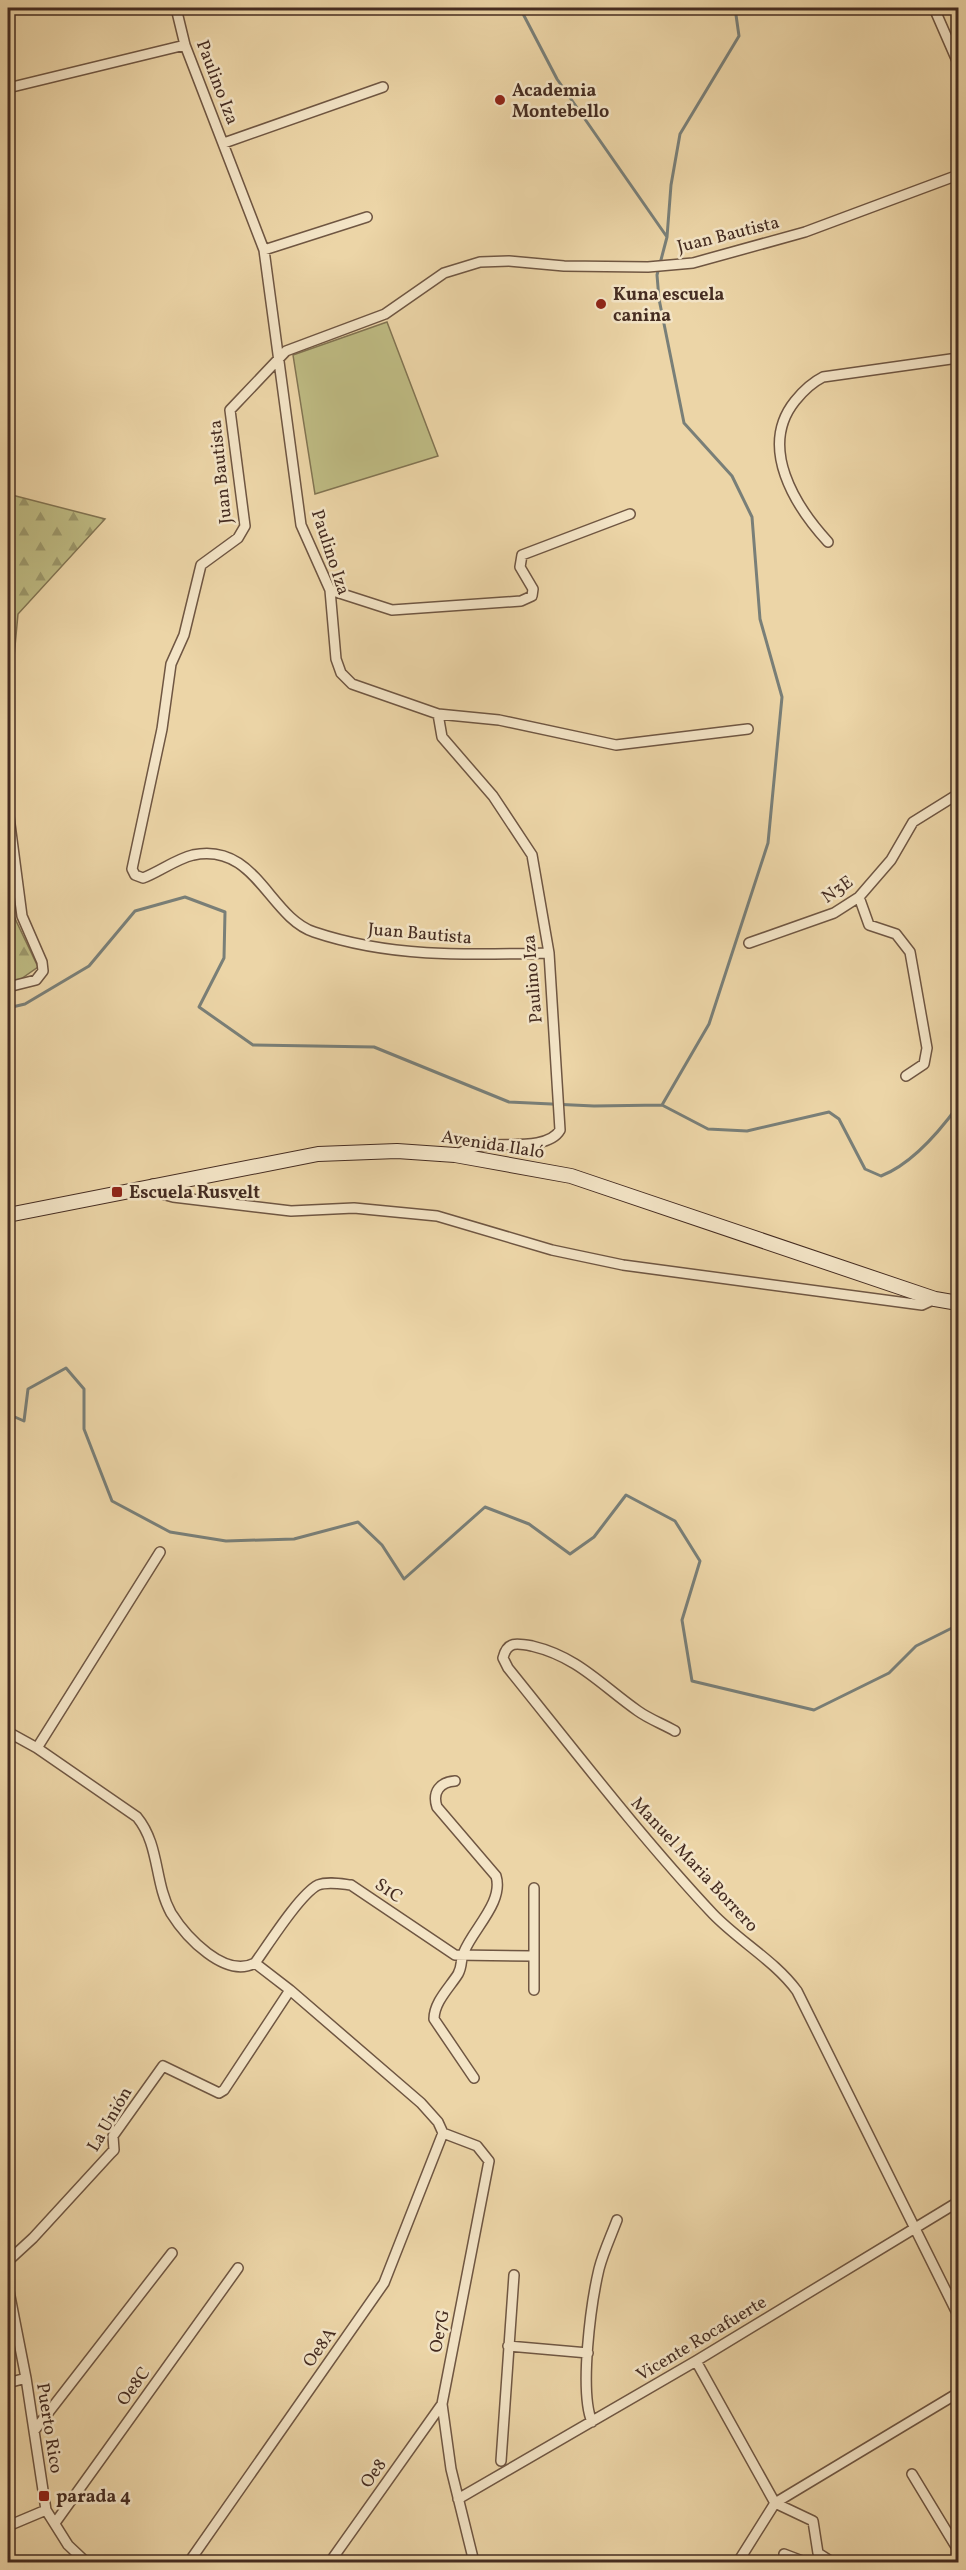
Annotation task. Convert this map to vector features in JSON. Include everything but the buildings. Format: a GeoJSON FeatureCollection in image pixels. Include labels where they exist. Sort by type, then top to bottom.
{"type":"FeatureCollection","features":[{"type":"Feature","properties":{"kind":"main road","name":"Avenida Ilaló"},"geometry":{"type":"LineString","coordinates":[[8,1215],[153,1184],[318,1154],[397,1151],[455,1155],[571,1176],[935,1299],[958,1303]]}},
{"type":"Feature","properties":{"kind":"street","name":"Paulino Iza"},"geometry":{"type":"LineString","coordinates":[[176,8],[185,45],[264,250],[302,525],[330,590],[336,659],[341,673],[352,684],[438,714],[442,737],[493,796],[532,855],[549,952],[560,1130],[557,1136],[543,1142],[477,1146],[455,1155]]}},
{"type":"Feature","properties":{"kind":"street"},"geometry":{"type":"LineString","coordinates":[[934,8],[958,63]]}},
{"type":"Feature","properties":{"kind":"street"},"geometry":{"type":"LineString","coordinates":[[8,88],[185,45]]}},
{"type":"Feature","properties":{"kind":"street"},"geometry":{"type":"LineString","coordinates":[[224,143],[383,87]]}},
{"type":"Feature","properties":{"kind":"street","name":"Juan Bautista"},"geometry":{"type":"LineString","coordinates":[[549,952],[448,956],[378,950],[311,932],[284,910],[254,873],[235,862],[209,853],[191,855],[143,878],[135,875],[132,868],[162,729],[171,664],[184,634],[197,577],[206,559],[238,538],[245,526],[230,410],[286,351],[385,314],[444,273],[480,262],[510,261],[564,266],[648,267],[693,263],[805,232],[958,175]]}},
{"type":"Feature","properties":{"kind":"street"},"geometry":{"type":"LineString","coordinates":[[264,250],[367,217]]}},
{"type":"Feature","properties":{"kind":"street"},"geometry":{"type":"LineString","coordinates":[[828,542],[805,516],[782,463],[778,439],[782,421],[789,408],[808,386],[823,377],[958,358]]}},
{"type":"Feature","properties":{"kind":"street"},"geometry":{"type":"LineString","coordinates":[[330,590],[392,610],[521,601],[532,596],[533,589],[520,567],[522,555],[630,514]]}},
{"type":"Feature","properties":{"kind":"street"},"geometry":{"type":"LineString","coordinates":[[438,714],[510,722],[616,745],[748,729]]}},
{"type":"Feature","properties":{"kind":"street","name":"N3E"},"geometry":{"type":"LineString","coordinates":[[749,943],[834,914],[859,897],[891,860],[913,822],[958,794]]}},
{"type":"Feature","properties":{"kind":"street"},"geometry":{"type":"LineString","coordinates":[[8,809],[22,916],[42,962],[43,971],[36,980],[8,987]]}},
{"type":"Feature","properties":{"kind":"street"},"geometry":{"type":"LineString","coordinates":[[859,897],[869,925],[880,931],[896,934],[910,952],[927,1048],[924,1064],[906,1076]]}},
{"type":"Feature","properties":{"kind":"street"},"geometry":{"type":"LineString","coordinates":[[153,1184],[162,1194],[173,1197],[281,1210],[354,1208],[437,1216],[552,1250],[623,1265],[922,1305],[935,1299]]}},
{"type":"Feature","properties":{"kind":"street"},"geometry":{"type":"LineString","coordinates":[[37,1748],[160,1552]]}},
{"type":"Feature","properties":{"kind":"street","name":"Manuel Maria Borrero"},"geometry":{"type":"LineString","coordinates":[[675,1731],[639,1712],[579,1664],[548,1650],[517,1643],[509,1646],[504,1653],[503,1658],[508,1668],[634,1825],[720,1921],[784,1976],[797,1991],[958,2315]]}},
{"type":"Feature","properties":{"kind":"street"},"geometry":{"type":"LineString","coordinates":[[8,1732],[37,1748],[142,1823],[154,1850],[160,1881],[171,1912],[191,1936],[227,1966],[247,1968],[255,1963],[290,1990],[421,2103],[438,2122],[443,2133]]}},
{"type":"Feature","properties":{"kind":"street"},"geometry":{"type":"LineString","coordinates":[[455,1781],[438,1789],[435,1796],[437,1807],[495,1876],[498,1887],[495,1898],[462,1957],[462,1966],[436,2009],[434,2019],[474,2078]]}},
{"type":"Feature","properties":{"kind":"street","name":"S1C"},"geometry":{"type":"LineString","coordinates":[[255,1963],[304,1897],[319,1885],[336,1883],[351,1885],[462,1957]]}},
{"type":"Feature","properties":{"kind":"street"},"geometry":{"type":"LineString","coordinates":[[534,1888],[532,1956],[534,1990]]}},
{"type":"Feature","properties":{"kind":"street"},"geometry":{"type":"LineString","coordinates":[[462,1957],[532,1956]]}},
{"type":"Feature","properties":{"kind":"street","name":"La Unión"},"geometry":{"type":"LineString","coordinates":[[8,2261],[33,2238],[114,2150],[113,2136],[163,2066],[219,2093],[224,2090],[290,1990]]}},
{"type":"Feature","properties":{"kind":"street","name":"Oe7G"},"geometry":{"type":"LineString","coordinates":[[443,2133],[477,2146],[489,2161],[442,2404],[451,2469],[474,2562]]}},
{"type":"Feature","properties":{"kind":"street","name":"Oe8A"},"geometry":{"type":"LineString","coordinates":[[189,2562],[384,2283],[443,2133]]}},
{"type":"Feature","properties":{"kind":"street","name":"Vicente Rocafuerte"},"geometry":{"type":"LineString","coordinates":[[458,2499],[696,2361],[958,2202]]}},
{"type":"Feature","properties":{"kind":"street"},"geometry":{"type":"LineString","coordinates":[[592,2422],[585,2402],[588,2353],[598,2275],[616,2220]]}},
{"type":"Feature","properties":{"kind":"street"},"geometry":{"type":"LineString","coordinates":[[34,2431],[172,2253]]}},
{"type":"Feature","properties":{"kind":"street","name":"Oe8C"},"geometry":{"type":"LineString","coordinates":[[55,2523],[238,2268]]}},
{"type":"Feature","properties":{"kind":"street"},"geometry":{"type":"LineString","coordinates":[[501,2461],[514,2275]]}},
{"type":"Feature","properties":{"kind":"street","name":"Puerto Rico"},"geometry":{"type":"LineString","coordinates":[[8,2286],[26,2378],[46,2510],[68,2545],[86,2562]]}},
{"type":"Feature","properties":{"kind":"street"},"geometry":{"type":"LineString","coordinates":[[508,2346],[588,2353]]}},
{"type":"Feature","properties":{"kind":"street"},"geometry":{"type":"LineString","coordinates":[[696,2361],[775,2503],[813,2521],[818,2553],[832,2562]]}},
{"type":"Feature","properties":{"kind":"street"},"geometry":{"type":"LineString","coordinates":[[8,2383],[26,2378]]}},
{"type":"Feature","properties":{"kind":"street"},"geometry":{"type":"LineString","coordinates":[[738,2562],[775,2503],[958,2393]]}},
{"type":"Feature","properties":{"kind":"street","name":"Oe8"},"geometry":{"type":"LineString","coordinates":[[330,2562],[442,2404]]}},
{"type":"Feature","properties":{"kind":"street"},"geometry":{"type":"LineString","coordinates":[[912,2474],[958,2550]]}},
{"type":"Feature","properties":{"kind":"street"},"geometry":{"type":"LineString","coordinates":[[8,2526],[46,2510]]}},
{"type":"Feature","properties":{"kind":"street"},"geometry":{"type":"LineString","coordinates":[[784,2554],[805,2562]]}},
{"type":"Feature","properties":{"kind":"green space"},"geometry":{"type":"Polygon","coordinates":[[[387,322],[438,456],[315,494],[293,355],[387,322]]]}},
{"type":"Feature","properties":{"kind":"green space"},"geometry":{"type":"Polygon","coordinates":[[[8,494],[105,519],[18,614],[11,689],[8,695],[8,494]]]}},
{"type":"Feature","properties":{"kind":"green space"},"geometry":{"type":"Polygon","coordinates":[[[8,855],[11,910],[38,967],[8,988],[8,855]]]}},
{"type":"Feature","properties":{"kind":"waterway"},"geometry":{"type":"LineString","coordinates":[[520,8],[557,79],[667,237],[657,275],[659,299],[684,423],[732,476],[752,517],[760,619],[782,697],[768,843],[709,1024],[662,1105]]}},
{"type":"Feature","properties":{"kind":"waterway"},"geometry":{"type":"LineString","coordinates":[[667,237],[671,185],[680,134],[739,36],[735,8]]}},
{"type":"Feature","properties":{"kind":"waterway"},"geometry":{"type":"LineString","coordinates":[[8,1008],[25,1004],[89,966],[135,911],[185,897],[225,912],[224,958],[199,1007],[253,1045],[374,1047],[509,1102],[594,1106],[662,1105],[708,1129],[747,1131],[829,1112],[839,1119],[865,1169],[881,1176],[914,1155],[958,1106]]}},
{"type":"Feature","properties":{"kind":"waterway"},"geometry":{"type":"LineString","coordinates":[[8,1414],[24,1421],[28,1389],[66,1368],[84,1389],[84,1429],[112,1501],[170,1532],[226,1541],[294,1539],[358,1522],[382,1545],[404,1579],[485,1507],[529,1524],[570,1554],[594,1537],[626,1495],[675,1521],[700,1561],[682,1620],[692,1681],[814,1710],[889,1673],[916,1646],[958,1625]]}},
{"type":"Feature","properties":{"kind":"place","name":"Academia Montebello"},"geometry":{"type":"Point","coordinates":[500,100]}},
{"type":"Feature","properties":{"kind":"place","name":"Kuna escuela canina"},"geometry":{"type":"Point","coordinates":[601,304]}},
{"type":"Feature","properties":{"kind":"place","name":"Escuela Rusvelt"},"geometry":{"type":"Point","coordinates":[117,1192]}},
{"type":"Feature","properties":{"kind":"place","name":"parada 4"},"geometry":{"type":"Point","coordinates":[44,2496]}}]}
